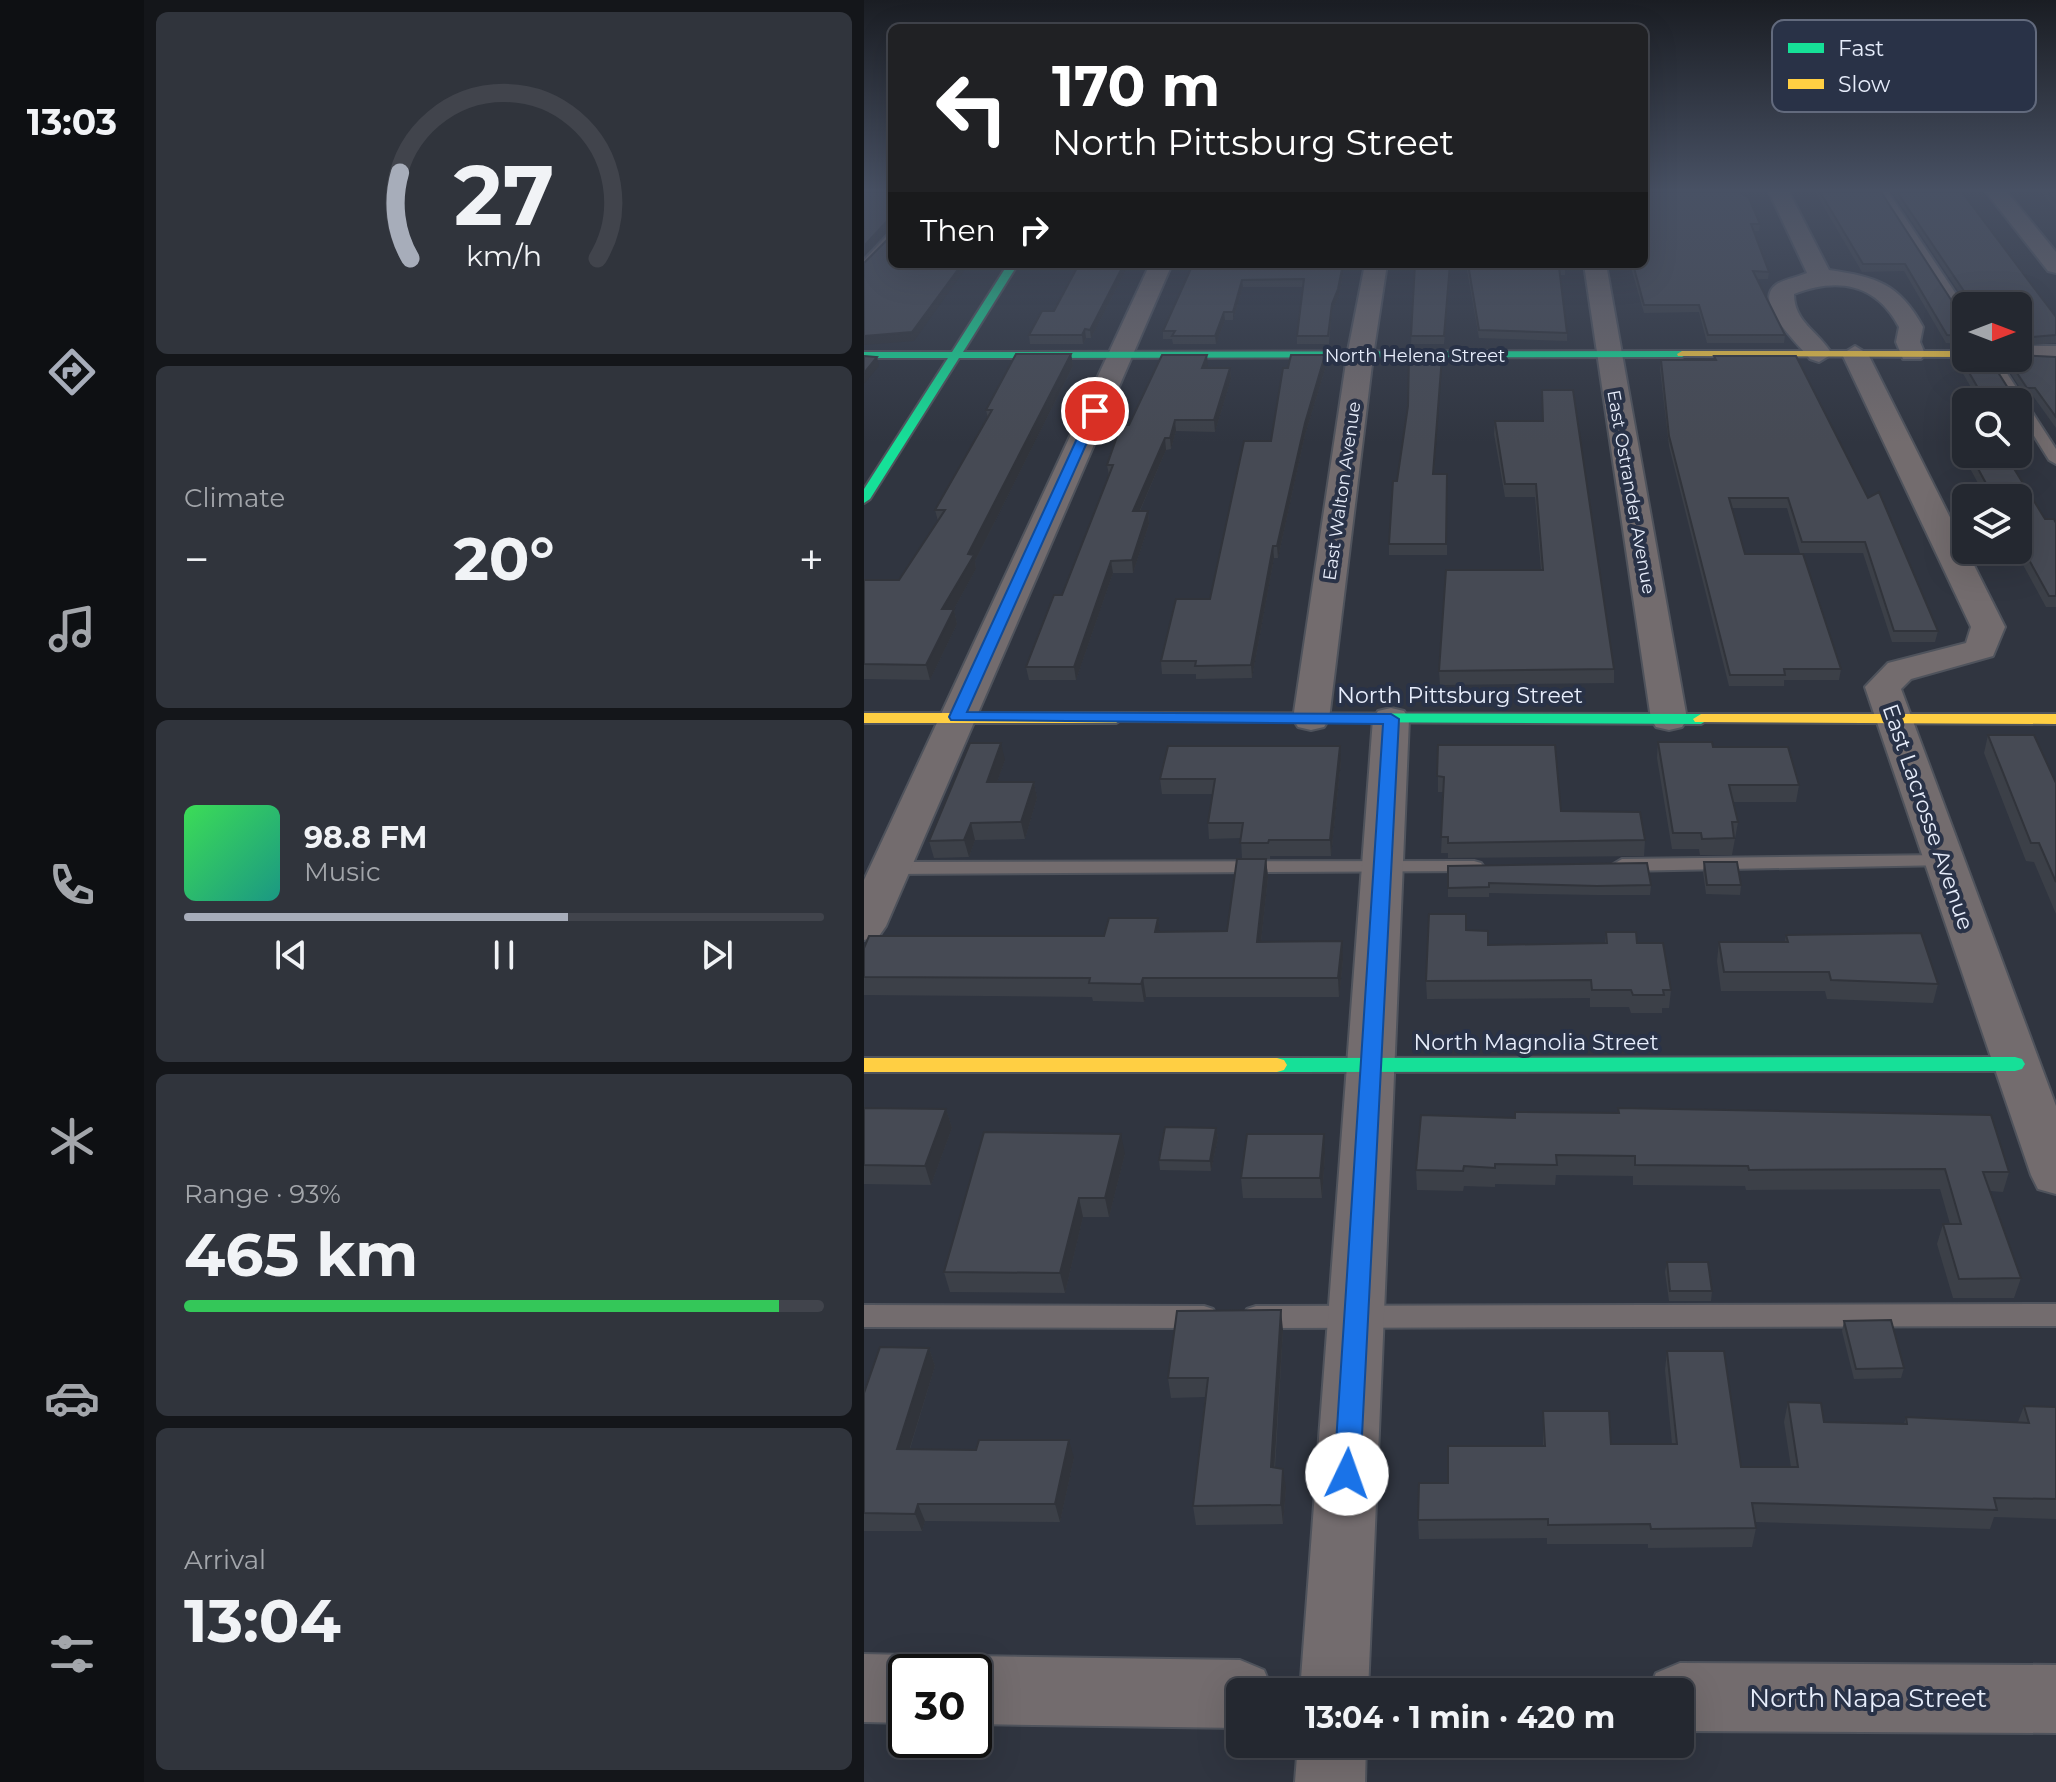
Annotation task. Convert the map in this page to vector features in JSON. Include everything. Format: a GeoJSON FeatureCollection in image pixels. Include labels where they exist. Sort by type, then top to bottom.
{"type":"FeatureCollection","features":[{"type":"Feature","properties":{"kind":"street"},"geometry":{"type":"LineString","coordinates":[[864,499],[1006,275]]}},
{"type":"Feature","properties":{"kind":"street"},"geometry":{"type":"LineString","coordinates":[[864,926],[1156,275]]}},
{"type":"Feature","properties":{"kind":"street","name":"East Walton Avenue"},"geometry":{"type":"LineString","coordinates":[[1311,719],[1360,356],[1374,275]]}},
{"type":"Feature","properties":{"kind":"street","name":"East Ostrander Avenue"},"geometry":{"type":"LineString","coordinates":[[1597,275],[1669,719]]}},
{"type":"Feature","properties":{"kind":"street","name":"East Lacrosse Avenue"},"geometry":{"type":"LineString","coordinates":[[1912,354],[1908,342],[1911,327],[1893,296],[1866,283],[1820,276],[1783,290],[1781,304],[1788,325],[1837,354],[1988,627],[1981,649],[1935,664],[1900,670],[1883,687],[1891,719],[2056,1175]]}},
{"type":"Feature","properties":{"kind":"street","name":"North Helena Street"},"geometry":{"type":"LineString","coordinates":[[864,355],[1952,354]]}},
{"type":"Feature","properties":{"kind":"street"},"geometry":{"type":"LineString","coordinates":[[2032,354],[2056,354]]}},
{"type":"Feature","properties":{"kind":"street","name":"North Pittsburg Street"},"geometry":{"type":"LineString","coordinates":[[864,718],[2056,719]]}},
{"type":"Feature","properties":{"kind":"street"},"geometry":{"type":"LineString","coordinates":[[1335,1678],[1391,719]]}},
{"type":"Feature","properties":{"kind":"street","name":"North Magnolia Street"},"geometry":{"type":"LineString","coordinates":[[864,1065],[1371,1067],[2015,1064]]}},
{"type":"Feature","properties":{"kind":"street"},"geometry":{"type":"LineString","coordinates":[[864,1688],[888,1689]]}},
{"type":"Feature","properties":{"kind":"street"},"geometry":{"type":"LineString","coordinates":[[992,1690],[1226,1694]]}},
{"type":"Feature","properties":{"kind":"street","name":"North Napa Street"},"geometry":{"type":"LineString","coordinates":[[1694,1697],[2056,1699]]}},
{"type":"Feature","properties":{"kind":"street"},"geometry":{"type":"LineString","coordinates":[[1330,1782],[1331,1758]]}},
{"type":"Feature","properties":{"kind":"lane"},"geometry":{"type":"LineString","coordinates":[[1938,275],[1952,297]]}},
{"type":"Feature","properties":{"kind":"lane"},"geometry":{"type":"LineString","coordinates":[[2000,372],[2056,460]]}},
{"type":"Feature","properties":{"kind":"lane"},"geometry":{"type":"LineString","coordinates":[[1607,865],[1942,861]]}},
{"type":"Feature","properties":{"kind":"lane"},"geometry":{"type":"LineString","coordinates":[[890,868],[1495,867]]}},
{"type":"Feature","properties":{"kind":"lane"},"geometry":{"type":"LineString","coordinates":[[864,1316],[1356,1318],[2056,1315]]}},
{"type":"Feature","properties":{"kind":"building"},"geometry":{"type":"Polygon","coordinates":[[[864,275],[954,275],[912,332],[864,336],[864,275]]]}},
{"type":"Feature","properties":{"kind":"building"},"geometry":{"type":"Polygon","coordinates":[[[1073,275],[1118,275],[1090,330],[1085,329],[1082,335],[1029,335],[1042,311],[1054,311],[1073,275]]]}},
{"type":"Feature","properties":{"kind":"building"},"geometry":{"type":"Polygon","coordinates":[[[1188,275],[1341,275],[1332,304],[1328,336],[1297,336],[1304,279],[1242,280],[1233,312],[1224,312],[1215,336],[1172,336],[1175,331],[1163,331],[1188,275]]]}},
{"type":"Feature","properties":{"kind":"building"},"geometry":{"type":"Polygon","coordinates":[[[1414,275],[1449,275],[1444,336],[1411,336],[1414,275]]]}},
{"type":"Feature","properties":{"kind":"building"},"geometry":{"type":"Polygon","coordinates":[[[1470,275],[1560,275],[1567,333],[1479,330],[1470,275]]]}},
{"type":"Feature","properties":{"kind":"building"},"geometry":{"type":"Polygon","coordinates":[[[1636,275],[1755,275],[1785,335],[1708,335],[1699,305],[1644,305],[1636,275]]]}},
{"type":"Feature","properties":{"kind":"building"},"geometry":{"type":"Polygon","coordinates":[[[1912,275],[1935,275],[1952,301],[1952,335],[1947,335],[1912,275]]]}},
{"type":"Feature","properties":{"kind":"building"},"geometry":{"type":"Polygon","coordinates":[[[1953,275],[2025,275],[2056,317],[2056,335],[2032,337],[2032,292],[1965,292],[1953,275]]]}},
{"type":"Feature","properties":{"kind":"building"},"geometry":{"type":"Polygon","coordinates":[[[1016,354],[1071,354],[968,554],[974,555],[942,609],[954,609],[926,665],[864,664],[864,580],[899,580],[945,510],[935,510],[992,410],[986,410],[1016,354]]]}},
{"type":"Feature","properties":{"kind":"building"},"geometry":{"type":"Polygon","coordinates":[[[1162,355],[1207,355],[1202,368],[1230,368],[1214,420],[1175,420],[1170,438],[1165,438],[1133,511],[1148,511],[1132,560],[1111,561],[1074,667],[1026,667],[1054,595],[1062,595],[1113,465],[1107,465],[1121,425],[1129,425],[1162,355]]]}},
{"type":"Feature","properties":{"kind":"building"},"geometry":{"type":"Polygon","coordinates":[[[1291,355],[1325,355],[1305,423],[1277,546],[1273,546],[1251,665],[1195,666],[1196,661],[1161,661],[1176,599],[1210,599],[1244,441],[1271,441],[1283,368],[1288,368],[1291,355]]]}},
{"type":"Feature","properties":{"kind":"building"},"geometry":{"type":"Polygon","coordinates":[[[864,356],[877,357],[864,373],[864,356]]]}},
{"type":"Feature","properties":{"kind":"building"},"geometry":{"type":"Polygon","coordinates":[[[1409,356],[1442,356],[1433,474],[1447,474],[1446,544],[1389,544],[1393,481],[1397,481],[1408,406],[1409,356]]]}},
{"type":"Feature","properties":{"kind":"building"},"geometry":{"type":"Polygon","coordinates":[[[1714,356],[1796,356],[1868,498],[1879,492],[1938,631],[1894,631],[1865,542],[1802,542],[1788,498],[1729,498],[1745,554],[1803,554],[1841,669],[1784,669],[1785,675],[1730,675],[1669,436],[1661,360],[1716,360],[1714,356]]]}},
{"type":"Feature","properties":{"kind":"building"},"geometry":{"type":"Polygon","coordinates":[[[2032,356],[2056,357],[2056,417],[2035,388],[2027,388],[2016,372],[2032,372],[2032,356]]]}},
{"type":"Feature","properties":{"kind":"building"},"geometry":{"type":"Polygon","coordinates":[[[1969,372],[1998,372],[2008,388],[1978,388],[1969,372]]]}},
{"type":"Feature","properties":{"kind":"building"},"geometry":{"type":"Polygon","coordinates":[[[1542,390],[1573,390],[1614,669],[1439,671],[1446,570],[1543,570],[1536,484],[1505,484],[1495,421],[1543,421],[1542,390]]]}},
{"type":"Feature","properties":{"kind":"building"},"geometry":{"type":"Polygon","coordinates":[[[1978,468],[2014,468],[2023,484],[1986,484],[1978,468]]]}},
{"type":"Feature","properties":{"kind":"building"},"geometry":{"type":"Polygon","coordinates":[[[2032,498],[2045,519],[2054,519],[2056,523],[2056,596],[2049,596],[2031,564],[2032,498]]]}},
{"type":"Feature","properties":{"kind":"building"},"geometry":{"type":"Polygon","coordinates":[[[1988,735],[2034,735],[2056,783],[2056,882],[2039,843],[2031,843],[1988,735]]]}},
{"type":"Feature","properties":{"kind":"building"},"geometry":{"type":"Polygon","coordinates":[[[1658,742],[1712,742],[1713,747],[1788,747],[1799,785],[1729,785],[1738,822],[1732,822],[1734,838],[1702,839],[1701,833],[1673,833],[1658,742]]]}},
{"type":"Feature","properties":{"kind":"building"},"geometry":{"type":"Polygon","coordinates":[[[970,743],[1001,743],[987,782],[1034,782],[1021,822],[971,823],[964,840],[929,841],[970,743]]]}},
{"type":"Feature","properties":{"kind":"building"},"geometry":{"type":"Polygon","coordinates":[[[1438,745],[1555,745],[1561,811],[1640,812],[1645,840],[1448,843],[1448,837],[1441,837],[1444,777],[1437,776],[1438,745]]]}},
{"type":"Feature","properties":{"kind":"building"},"geometry":{"type":"Polygon","coordinates":[[[1168,746],[1340,746],[1330,840],[1240,843],[1243,823],[1208,823],[1215,779],[1160,779],[1168,746]]]}},
{"type":"Feature","properties":{"kind":"building"},"geometry":{"type":"Polygon","coordinates":[[[1237,859],[1266,859],[1257,942],[1342,941],[1338,978],[1143,978],[1141,984],[1089,983],[1090,978],[864,977],[864,948],[869,936],[1104,936],[1109,918],[1158,918],[1155,932],[1227,931],[1237,859]]]}},
{"type":"Feature","properties":{"kind":"building"},"geometry":{"type":"Polygon","coordinates":[[[1704,862],[1737,862],[1741,885],[1707,885],[1704,862]]]}},
{"type":"Feature","properties":{"kind":"building"},"geometry":{"type":"Polygon","coordinates":[[[1647,863],[1651,885],[1489,883],[1489,887],[1448,888],[1448,866],[1647,863]]]}},
{"type":"Feature","properties":{"kind":"building"},"geometry":{"type":"Polygon","coordinates":[[[1429,914],[1466,914],[1466,930],[1488,931],[1488,945],[1607,943],[1606,932],[1636,932],[1637,943],[1663,943],[1671,990],[1663,990],[1664,995],[1633,995],[1631,990],[1592,990],[1591,980],[1426,981],[1429,914]]]}},
{"type":"Feature","properties":{"kind":"building"},"geometry":{"type":"Polygon","coordinates":[[[1921,933],[1938,984],[1831,980],[1829,972],[1724,972],[1719,942],[1788,942],[1786,935],[1921,933]]]}},
{"type":"Feature","properties":{"kind":"building"},"geometry":{"type":"Polygon","coordinates":[[[864,1108],[946,1109],[925,1166],[864,1165],[864,1108]]]}},
{"type":"Feature","properties":{"kind":"building"},"geometry":{"type":"Polygon","coordinates":[[[1618,1108],[1991,1115],[2009,1172],[1983,1172],[2021,1278],[1959,1279],[1943,1224],[1961,1224],[1945,1169],[1749,1170],[1748,1166],[1635,1165],[1635,1156],[1556,1155],[1557,1165],[1495,1164],[1495,1168],[1464,1166],[1463,1171],[1416,1170],[1421,1115],[1515,1118],[1515,1112],[1619,1113],[1618,1108]]]}},
{"type":"Feature","properties":{"kind":"building"},"geometry":{"type":"Polygon","coordinates":[[[1165,1127],[1216,1128],[1210,1161],[1159,1160],[1165,1127]]]}},
{"type":"Feature","properties":{"kind":"building"},"geometry":{"type":"Polygon","coordinates":[[[984,1132],[1121,1134],[1105,1198],[1079,1198],[1060,1273],[944,1272],[984,1132]]]}},
{"type":"Feature","properties":{"kind":"building"},"geometry":{"type":"Polygon","coordinates":[[[1247,1134],[1324,1134],[1320,1178],[1241,1178],[1247,1134]]]}},
{"type":"Feature","properties":{"kind":"building"},"geometry":{"type":"Polygon","coordinates":[[[1667,1262],[1708,1262],[1712,1291],[1670,1291],[1667,1262]]]}},
{"type":"Feature","properties":{"kind":"building"},"geometry":{"type":"Polygon","coordinates":[[[1281,1310],[1271,1467],[1283,1469],[1281,1505],[1193,1506],[1208,1378],[1168,1378],[1177,1311],[1281,1310]]]}},
{"type":"Feature","properties":{"kind":"building"},"geometry":{"type":"Polygon","coordinates":[[[1891,1320],[1904,1368],[1856,1369],[1844,1321],[1891,1320]]]}},
{"type":"Feature","properties":{"kind":"building"},"geometry":{"type":"Polygon","coordinates":[[[880,1347],[929,1348],[897,1449],[976,1450],[979,1440],[1069,1440],[1055,1504],[918,1504],[915,1514],[864,1513],[864,1393],[880,1347]]]}},
{"type":"Feature","properties":{"kind":"building"},"geometry":{"type":"Polygon","coordinates":[[[1667,1351],[1724,1351],[1741,1467],[1798,1467],[1788,1402],[1821,1403],[1824,1422],[1907,1424],[1906,1417],[2029,1423],[2024,1406],[2056,1407],[2056,1499],[1994,1498],[1997,1510],[1752,1503],[1756,1528],[1651,1529],[1650,1524],[1548,1525],[1548,1519],[1418,1520],[1419,1483],[1448,1483],[1448,1446],[1545,1446],[1543,1411],[1609,1411],[1611,1444],[1677,1444],[1667,1351]]]}},
{"type":"Feature","properties":{"kind":"traffic: fast"},"geometry":{"type":"LineString","coordinates":[[864,499],[1006,275]]}},
{"type":"Feature","properties":{"kind":"traffic: fast"},"geometry":{"type":"LineString","coordinates":[[864,355],[1682,354]]}},
{"type":"Feature","properties":{"kind":"traffic: fast"},"geometry":{"type":"LineString","coordinates":[[1116,718],[1701,719]]}},
{"type":"Feature","properties":{"kind":"traffic: fast"},"geometry":{"type":"LineString","coordinates":[[1277,1065],[2015,1064]]}},
{"type":"Feature","properties":{"kind":"traffic: slow"},"geometry":{"type":"LineString","coordinates":[[1682,354],[1952,354]]}},
{"type":"Feature","properties":{"kind":"traffic: slow"},"geometry":{"type":"LineString","coordinates":[[864,718],[1116,718]]}},
{"type":"Feature","properties":{"kind":"traffic: slow"},"geometry":{"type":"LineString","coordinates":[[1701,719],[2056,719]]}},
{"type":"Feature","properties":{"kind":"traffic: slow"},"geometry":{"type":"LineString","coordinates":[[864,1065],[1277,1065]]}},
{"type":"Feature","properties":{"kind":"route"},"geometry":{"type":"LineString","coordinates":[[1095,411],[957,717],[1391,719],[1347,1474]]}}]}
